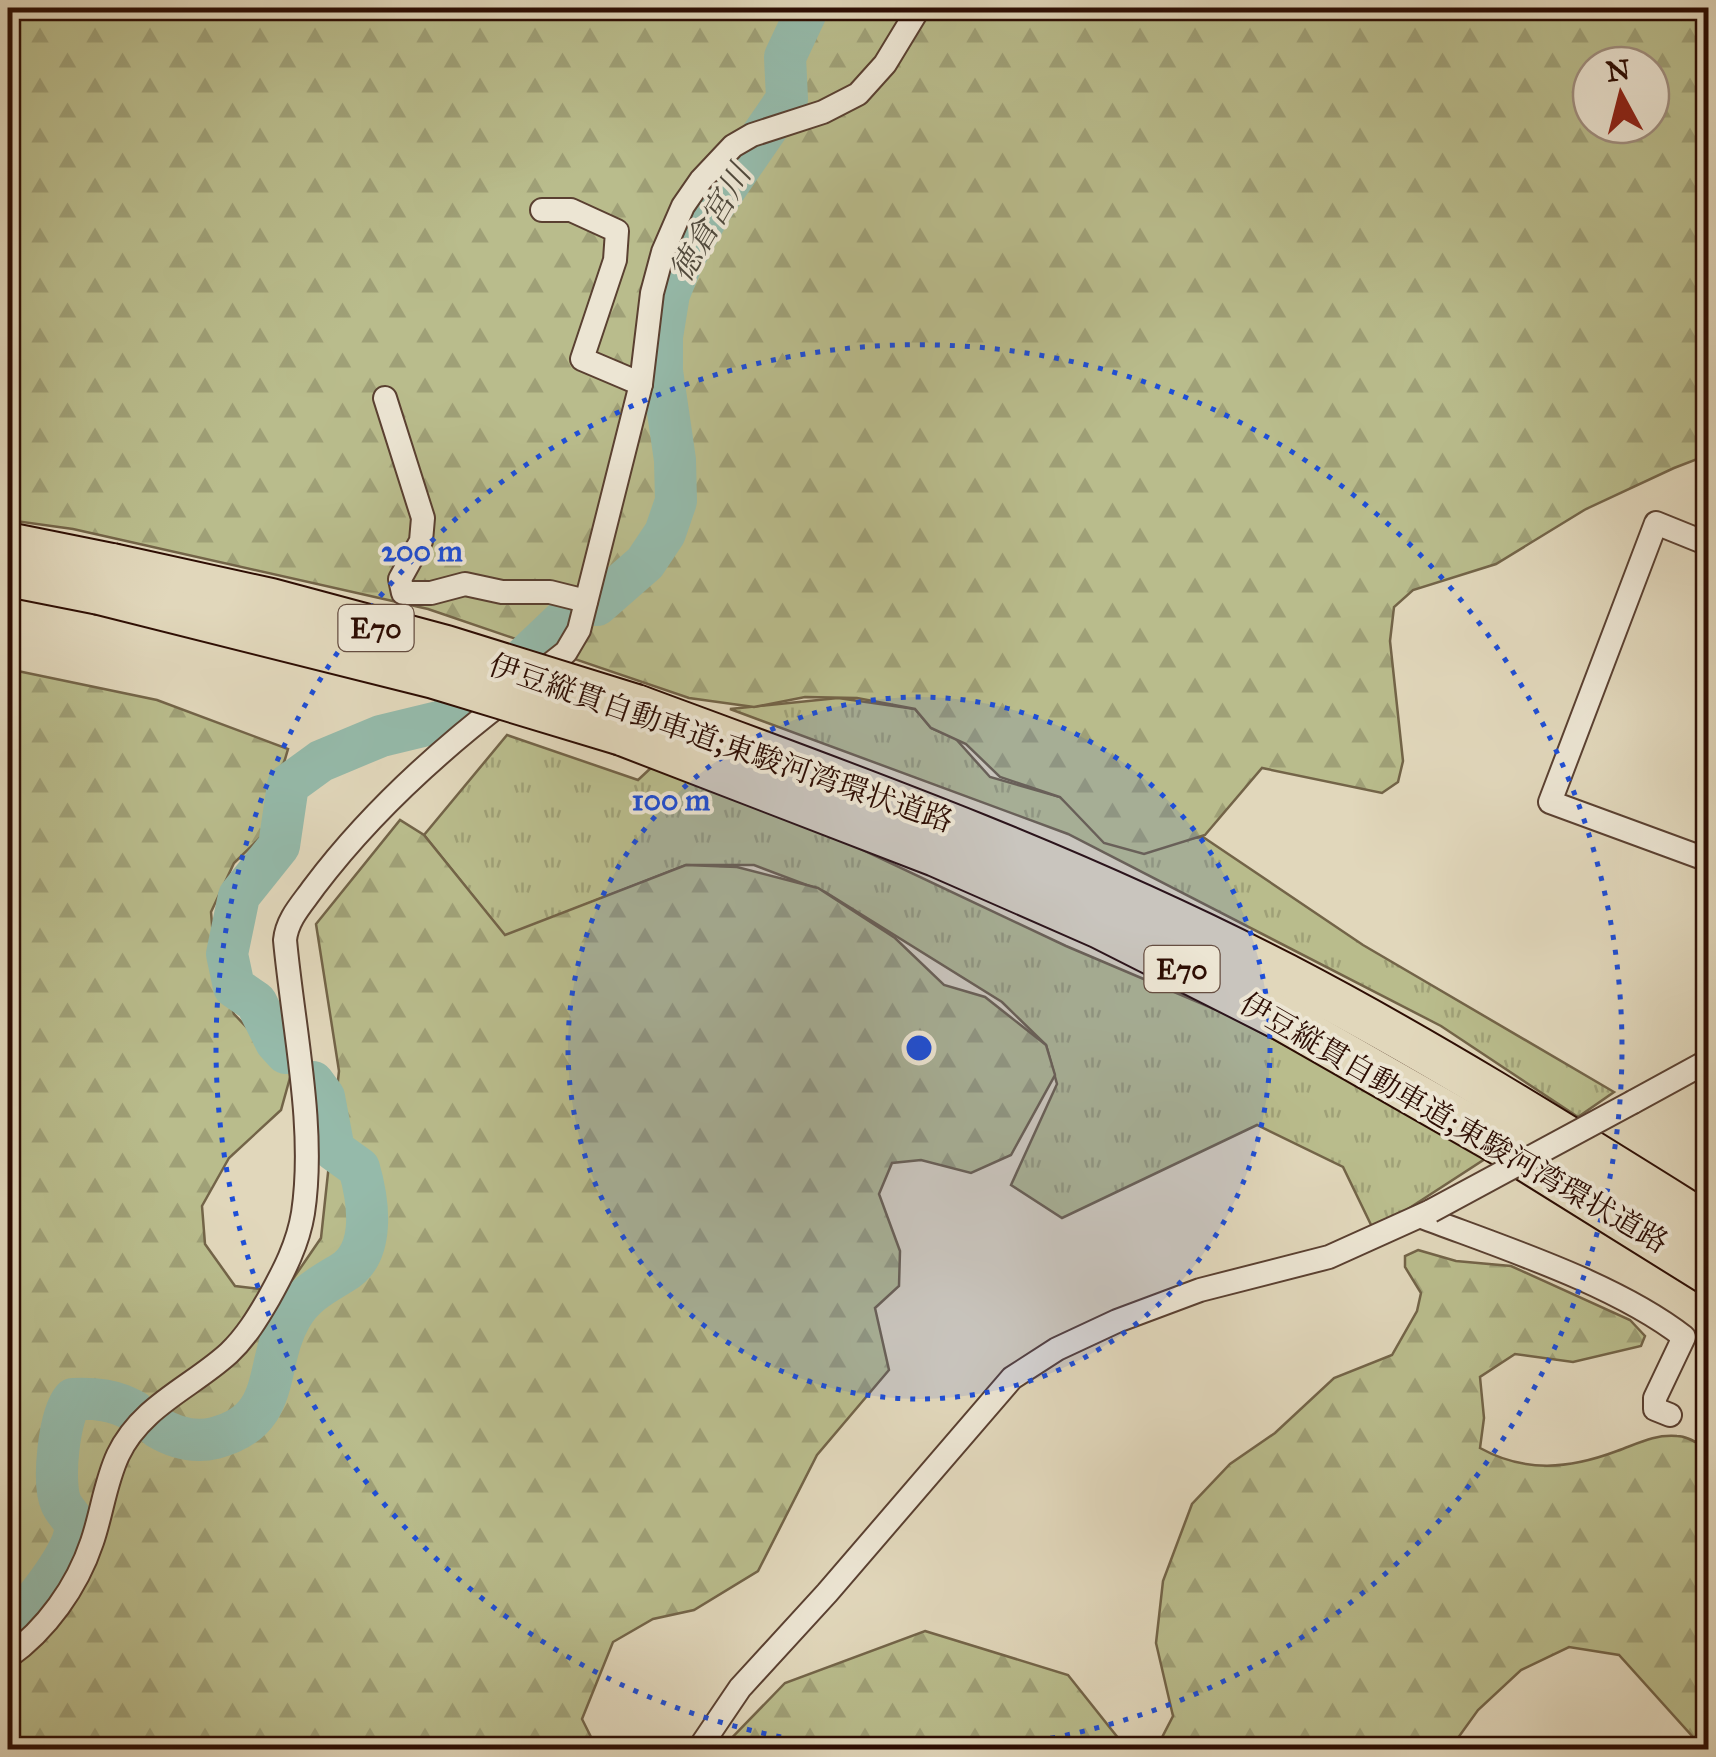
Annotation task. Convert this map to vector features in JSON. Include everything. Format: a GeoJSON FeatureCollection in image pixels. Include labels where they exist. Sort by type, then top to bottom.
{"type":"FeatureCollection","features":[{"type":"Feature","properties":{"kind":"highway","name":"伊豆縦貫自動車道;東駿河湾環状道路"},"geometry":{"type":"LineString","coordinates":[[8,544],[106,579]]}},
{"type":"Feature","properties":{"kind":"highway","name":"伊豆縦貫自動車道;東駿河湾環状道路"},"geometry":{"type":"LineString","coordinates":[[8,576],[106,579],[270,600],[428,642],[629,720],[1116,936],[1318,1039],[1502,1144],[1708,1273]]}},
{"type":"Feature","properties":{"kind":"highway","name":"伊豆縦貫自動車道;東駿河湾環状道路"},"geometry":{"type":"LineString","coordinates":[[629,720],[944,819],[1101,888],[1284,975],[1475,1079],[1708,1225]]}},
{"type":"Feature","properties":{"kind":"street"},"geometry":{"type":"LineString","coordinates":[[8,1657],[62,1602],[79,1573],[119,1453],[136,1428],[148,1414],[230,1353],[254,1324],[288,1266],[303,1215],[306,1181],[304,1120],[285,940],[290,919],[352,837],[478,720],[566,652],[579,630],[642,384],[652,294],[663,252],[683,206],[701,180],[734,146],[752,135],[823,112],[858,94],[885,64],[919,8]]}},
{"type":"Feature","properties":{"kind":"street"},"geometry":{"type":"LineString","coordinates":[[542,210],[571,210],[618,230],[615,260],[582,360],[642,384]]}},
{"type":"Feature","properties":{"kind":"street"},"geometry":{"type":"LineString","coordinates":[[385,398],[423,518],[421,541],[400,579],[403,593],[430,593],[465,584],[502,592],[550,592],[586,601]]}},
{"type":"Feature","properties":{"kind":"street"},"geometry":{"type":"LineString","coordinates":[[1708,544],[1656,523],[1550,802],[1708,860]]}},
{"type":"Feature","properties":{"kind":"street"},"geometry":{"type":"LineString","coordinates":[[698,1750],[740,1688],[1012,1378],[1057,1349],[1118,1322],[1200,1290],[1329,1257],[1427,1214],[1708,1061]]}},
{"type":"Feature","properties":{"kind":"street"},"geometry":{"type":"LineString","coordinates":[[1427,1214],[1588,1284],[1684,1337],[1655,1398],[1655,1410],[1670,1415]]}},
{"type":"Feature","properties":{"kind":"green space"},"geometry":{"type":"Polygon","coordinates":[[[8,8],[1708,8],[1708,455],[1586,509],[1496,564],[1413,590],[1394,607],[1390,641],[1403,761],[1398,782],[1382,793],[1262,768],[1205,835],[1144,854],[1104,843],[1060,797],[1000,777],[966,744],[931,728],[915,709],[857,698],[805,697],[754,707],[689,698],[428,609],[73,529],[8,520],[8,8]]]}},
{"type":"Feature","properties":{"kind":"green space"},"geometry":{"type":"Polygon","coordinates":[[[8,669],[157,700],[288,749],[263,835],[234,863],[211,912],[214,949],[234,1014],[291,1074],[281,1110],[229,1158],[202,1206],[205,1244],[235,1286],[284,1292],[321,1238],[339,1071],[316,924],[400,820],[424,835],[505,935],[686,865],[737,867],[818,888],[895,938],[944,985],[985,997],[1046,1045],[1055,1075],[1011,1155],[971,1173],[921,1160],[892,1163],[879,1194],[900,1251],[899,1286],[875,1308],[889,1370],[817,1455],[758,1571],[694,1610],[653,1619],[613,1642],[582,1719],[597,1749],[8,1750],[8,669]]]}},
{"type":"Feature","properties":{"kind":"green space"},"geometry":{"type":"Polygon","coordinates":[[[838,698],[915,709],[931,728],[955,738],[990,777],[1060,797],[1087,822],[1152,842],[1203,837],[1363,945],[1614,1092],[1578,1117],[1441,1026],[1068,834],[730,709],[838,698]]]}},
{"type":"Feature","properties":{"kind":"green space"},"geometry":{"type":"Polygon","coordinates":[[[507,735],[638,780],[653,766],[787,814],[1066,946],[1226,1014],[1491,1155],[1374,1231],[1343,1167],[1257,1125],[1062,1218],[1011,1185],[1057,1084],[1046,1045],[1002,1002],[825,892],[754,865],[686,865],[505,936],[424,835],[507,735]]]}},
{"type":"Feature","properties":{"kind":"green space"},"geometry":{"type":"Polygon","coordinates":[[[1418,1250],[1456,1261],[1511,1266],[1630,1320],[1645,1336],[1641,1346],[1573,1362],[1515,1354],[1480,1377],[1484,1418],[1480,1448],[1514,1462],[1547,1466],[1582,1462],[1661,1437],[1684,1437],[1706,1448],[1708,1749],[1699,1749],[1692,1736],[1619,1655],[1569,1647],[1521,1670],[1478,1710],[1450,1749],[1145,1749],[1157,1747],[1173,1716],[1156,1643],[1163,1581],[1192,1504],[1230,1464],[1275,1433],[1334,1378],[1392,1355],[1417,1311],[1421,1293],[1405,1267],[1405,1256],[1418,1250]]]}},
{"type":"Feature","properties":{"kind":"green space"},"geometry":{"type":"Polygon","coordinates":[[[925,1631],[1068,1675],[1119,1739],[1132,1749],[721,1749],[785,1683],[925,1631]]]}},
{"type":"Feature","properties":{"kind":"waterway","name":"徳倉宮川"},"geometry":{"type":"LineString","coordinates":[[597,605],[645,563],[665,533],[676,501],[675,460],[662,371],[662,337],[669,294],[712,208],[787,99],[785,57],[808,8]]}},
{"type":"Feature","properties":{"kind":"waterway","name":"徳倉宮川"},"geometry":{"type":"LineString","coordinates":[[286,1053],[276,1042],[256,1002],[234,987],[227,954],[239,896],[279,846],[288,785],[321,761],[381,736],[443,721],[525,657],[566,618]]}},
{"type":"Feature","properties":{"kind":"waterway","name":"徳倉宮川"},"geometry":{"type":"LineString","coordinates":[[157,1427],[200,1440],[237,1430],[252,1418],[262,1404],[283,1335],[296,1309],[353,1264],[361,1253],[367,1210],[359,1168],[334,1150],[324,1097],[313,1082]]}},
{"type":"Feature","properties":{"kind":"waterway","name":"徳倉宮川"},"geometry":{"type":"LineString","coordinates":[[8,1632],[48,1583],[73,1540],[75,1525],[61,1503],[57,1481],[68,1407],[73,1399],[89,1399],[112,1402],[134,1411]]}}]}
